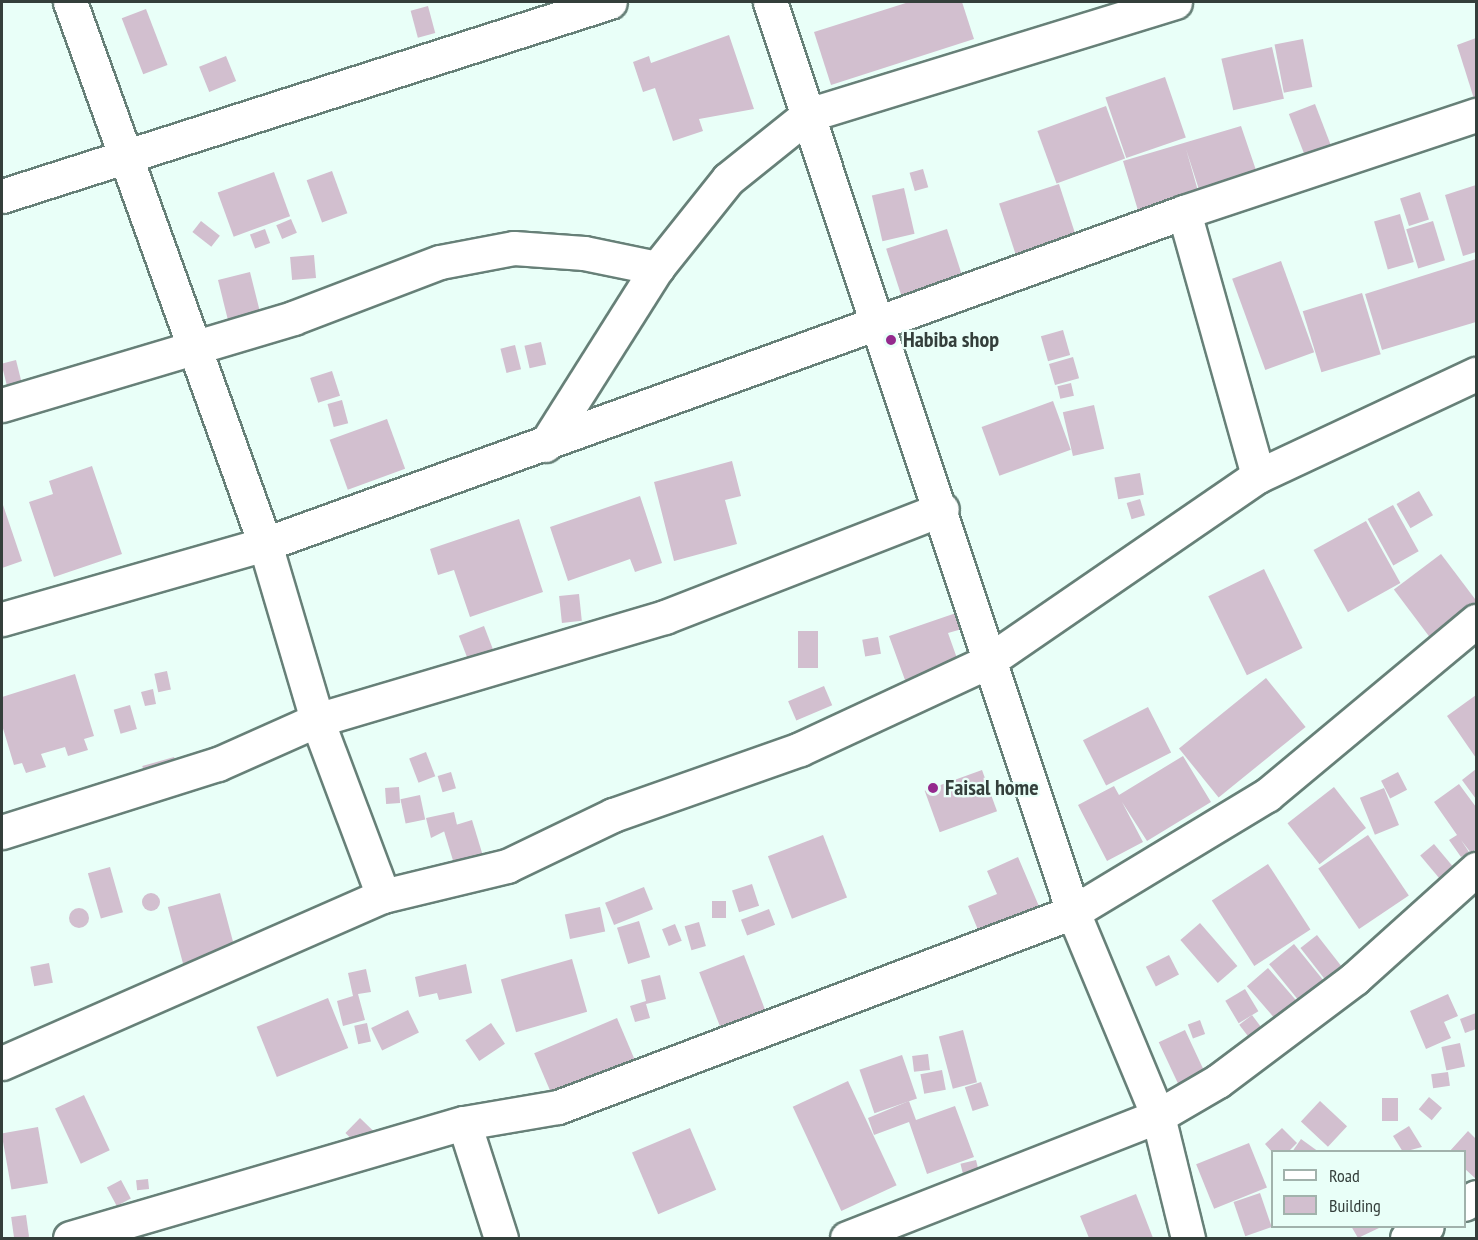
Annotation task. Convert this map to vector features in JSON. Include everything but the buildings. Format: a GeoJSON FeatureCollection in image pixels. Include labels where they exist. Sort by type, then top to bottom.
{"type":"FeatureCollection","features":[{"type":"Feature","properties":{"kind":"street"},"geometry":{"type":"LineString","coordinates":[[70,2],[265,544],[317,720],[383,896]]}},
{"type":"Feature","properties":{"kind":"street"},"geometry":{"type":"LineString","coordinates":[[2,196],[610,2]]}},
{"type":"Feature","properties":{"kind":"street"},"geometry":{"type":"LineString","coordinates":[[770,2],[942,509],[987,662],[1073,912],[1158,1116],[1188,1239]]}},
{"type":"Feature","properties":{"kind":"street"},"geometry":{"type":"LineString","coordinates":[[545,445],[657,268],[728,179],[808,115],[1176,2]]}},
{"type":"Feature","properties":{"kind":"street"},"geometry":{"type":"LineString","coordinates":[[2,619],[265,544],[880,324],[1184,212],[1476,114]]}},
{"type":"Feature","properties":{"kind":"street"},"geometry":{"type":"LineString","coordinates":[[1184,212],[1243,405],[1258,476]]}},
{"type":"Feature","properties":{"kind":"street"},"geometry":{"type":"LineString","coordinates":[[2,405],[195,350],[440,262],[514,248],[584,253],[657,268]]}},
{"type":"Feature","properties":{"kind":"street"},"geometry":{"type":"LineString","coordinates":[[2,1063],[383,896],[507,866],[613,815],[800,749],[987,662],[1258,476],[1476,374]]}},
{"type":"Feature","properties":{"kind":"street"},"geometry":{"type":"LineString","coordinates":[[2,832],[218,764],[317,720],[664,616],[942,509]]}},
{"type":"Feature","properties":{"kind":"street"},"geometry":{"type":"LineString","coordinates":[[70,1239],[464,1123],[558,1107],[646,1077],[1073,912],[1267,795],[1476,621]]}},
{"type":"Feature","properties":{"kind":"street"},"geometry":{"type":"LineString","coordinates":[[848,1239],[1158,1116],[1283,1037],[1476,869]]}},
{"type":"Feature","properties":{"kind":"street"},"geometry":{"type":"LineString","coordinates":[[464,1123],[501,1239]]}},
{"type":"Feature","properties":{"kind":"street"},"geometry":{"type":"LineString","coordinates":[[1407,1239],[1425,1228]]}},
{"type":"Feature","properties":{"kind":"place","name":"Habiba shop"},"geometry":{"type":"Point","coordinates":[891,340]}},
{"type":"Feature","properties":{"kind":"place","name":"Faisal home"},"geometry":{"type":"Point","coordinates":[933,788]}}]}
